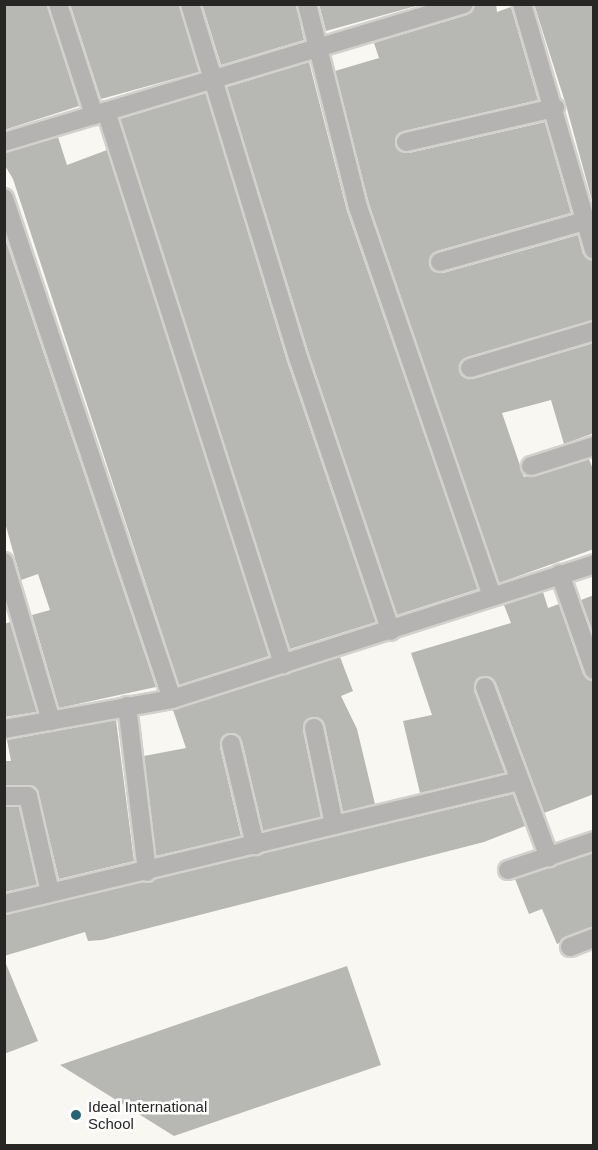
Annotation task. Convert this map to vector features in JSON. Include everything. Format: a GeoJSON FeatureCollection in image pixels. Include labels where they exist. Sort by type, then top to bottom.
{"type":"FeatureCollection","features":[{"type":"Feature","properties":{"kind":"street"},"geometry":{"type":"LineString","coordinates":[[58,4],[100,113],[283,663]]}},
{"type":"Feature","properties":{"kind":"street"},"geometry":{"type":"LineString","coordinates":[[190,4],[298,357],[391,631]]}},
{"type":"Feature","properties":{"kind":"street"},"geometry":{"type":"LineString","coordinates":[[307,4],[358,207],[492,597]]}},
{"type":"Feature","properties":{"kind":"street"},"geometry":{"type":"LineString","coordinates":[[4,142],[464,4]]}},
{"type":"Feature","properties":{"kind":"street"},"geometry":{"type":"LineString","coordinates":[[522,4],[555,108],[594,250]]}},
{"type":"Feature","properties":{"kind":"street"},"geometry":{"type":"LineString","coordinates":[[406,142],[555,108]]}},
{"type":"Feature","properties":{"kind":"street"},"geometry":{"type":"LineString","coordinates":[[4,198],[172,699]]}},
{"type":"Feature","properties":{"kind":"street"},"geometry":{"type":"LineString","coordinates":[[440,262],[585,221]]}},
{"type":"Feature","properties":{"kind":"street"},"geometry":{"type":"LineString","coordinates":[[470,368],[594,331]]}},
{"type":"Feature","properties":{"kind":"street"},"geometry":{"type":"LineString","coordinates":[[531,466],[594,446]]}},
{"type":"Feature","properties":{"kind":"street"},"geometry":{"type":"LineString","coordinates":[[4,562],[51,721]]}},
{"type":"Feature","properties":{"kind":"street"},"geometry":{"type":"LineString","coordinates":[[4,729],[172,699],[391,631],[594,564]]}},
{"type":"Feature","properties":{"kind":"street"},"geometry":{"type":"LineString","coordinates":[[560,574],[594,670]]}},
{"type":"Feature","properties":{"kind":"street"},"geometry":{"type":"LineString","coordinates":[[485,687],[549,857]]}},
{"type":"Feature","properties":{"kind":"street"},"geometry":{"type":"LineString","coordinates":[[127,706],[147,872]]}},
{"type":"Feature","properties":{"kind":"street"},"geometry":{"type":"LineString","coordinates":[[314,728],[334,825]]}},
{"type":"Feature","properties":{"kind":"street"},"geometry":{"type":"LineString","coordinates":[[231,744],[255,845]]}},
{"type":"Feature","properties":{"kind":"street"},"geometry":{"type":"LineString","coordinates":[[4,903],[147,872],[519,781]]}},
{"type":"Feature","properties":{"kind":"street"},"geometry":{"type":"LineString","coordinates":[[4,796],[28,796],[50,892]]}},
{"type":"Feature","properties":{"kind":"street"},"geometry":{"type":"LineString","coordinates":[[508,870],[594,841]]}},
{"type":"Feature","properties":{"kind":"street"},"geometry":{"type":"LineString","coordinates":[[570,946],[594,938]]}},
{"type":"Feature","properties":{"kind":"building"},"geometry":{"type":"Polygon","coordinates":[[[4,4],[47,4],[79,106],[4,130],[4,4]]]}},
{"type":"Feature","properties":{"kind":"building"},"geometry":{"type":"Polygon","coordinates":[[[70,4],[179,4],[199,72],[101,99],[70,4]]]}},
{"type":"Feature","properties":{"kind":"building"},"geometry":{"type":"Polygon","coordinates":[[[202,4],[296,4],[304,40],[221,65],[202,4]]]}},
{"type":"Feature","properties":{"kind":"building"},"geometry":{"type":"Polygon","coordinates":[[[319,4],[423,4],[326,31],[319,4]]]}},
{"type":"Feature","properties":{"kind":"building"},"geometry":{"type":"Polygon","coordinates":[[[475,4],[496,4],[497,12],[511,7],[538,100],[404,131],[395,145],[409,153],[545,122],[571,213],[437,251],[429,266],[443,273],[578,235],[583,254],[594,261],[594,320],[467,357],[459,365],[462,376],[473,379],[594,343],[594,433],[564,444],[551,400],[502,413],[524,477],[589,459],[594,472],[594,549],[499,583],[369,204],[335,71],[379,58],[374,43],[467,15],[475,4]]]}},
{"type":"Feature","properties":{"kind":"building"},"geometry":{"type":"Polygon","coordinates":[[[534,4],[594,4],[594,208],[566,105],[534,4]]]}},
{"type":"Feature","properties":{"kind":"building"},"geometry":{"type":"Polygon","coordinates":[[[309,62],[347,211],[478,589],[397,615],[309,354],[227,87],[309,62]]]}},
{"type":"Feature","properties":{"kind":"building"},"geometry":{"type":"Polygon","coordinates":[[[206,93],[287,361],[376,622],[290,649],[120,119],[206,93]]]}},
{"type":"Feature","properties":{"kind":"building"},"geometry":{"type":"Polygon","coordinates":[[[58,137],[67,165],[107,150],[269,656],[179,685],[13,179],[4,164],[4,153],[58,137]]]}},
{"type":"Feature","properties":{"kind":"building"},"geometry":{"type":"Polygon","coordinates":[[[4,235],[156,687],[59,708],[32,615],[50,610],[38,574],[21,580],[4,519],[4,235]]]}},
{"type":"Feature","properties":{"kind":"building"},"geometry":{"type":"Polygon","coordinates":[[[543,592],[548,608],[559,604],[583,674],[594,681],[594,794],[544,813],[496,683],[486,676],[477,679],[474,690],[505,773],[420,793],[403,721],[432,715],[411,653],[511,623],[504,605],[543,592]]]}},
{"type":"Feature","properties":{"kind":"building"},"geometry":{"type":"Polygon","coordinates":[[[594,595],[594,635],[581,600],[594,595]]]}},
{"type":"Feature","properties":{"kind":"building"},"geometry":{"type":"Polygon","coordinates":[[[10,622],[37,712],[4,717],[4,624],[10,622]]]}},
{"type":"Feature","properties":{"kind":"building"},"geometry":{"type":"Polygon","coordinates":[[[340,657],[353,691],[341,696],[357,729],[375,804],[343,812],[325,726],[311,717],[303,730],[321,817],[263,831],[242,741],[228,733],[220,747],[241,836],[156,856],[144,756],[186,748],[173,710],[340,657]]]}},
{"type":"Feature","properties":{"kind":"building"},"geometry":{"type":"Polygon","coordinates":[[[116,720],[134,861],[59,879],[37,789],[4,785],[4,761],[11,761],[7,740],[116,720]]]}},
{"type":"Feature","properties":{"kind":"building"},"geometry":{"type":"Polygon","coordinates":[[[513,794],[525,826],[484,842],[102,940],[88,941],[85,932],[4,956],[4,915],[513,794]]]}},
{"type":"Feature","properties":{"kind":"building"},"geometry":{"type":"Polygon","coordinates":[[[4,807],[19,807],[37,885],[4,892],[4,807]]]}},
{"type":"Feature","properties":{"kind":"building"},"geometry":{"type":"Polygon","coordinates":[[[594,853],[594,927],[557,944],[542,909],[529,914],[515,879],[594,853]]]}},
{"type":"Feature","properties":{"kind":"building"},"geometry":{"type":"Polygon","coordinates":[[[4,959],[38,1041],[4,1054],[4,959]]]}},
{"type":"Feature","properties":{"kind":"building"},"geometry":{"type":"Polygon","coordinates":[[[347,966],[381,1065],[174,1136],[60,1065],[347,966]]]}},
{"type":"Feature","properties":{"kind":"place","name":"Ideal International School"},"geometry":{"type":"Point","coordinates":[76,1115]}}]}
